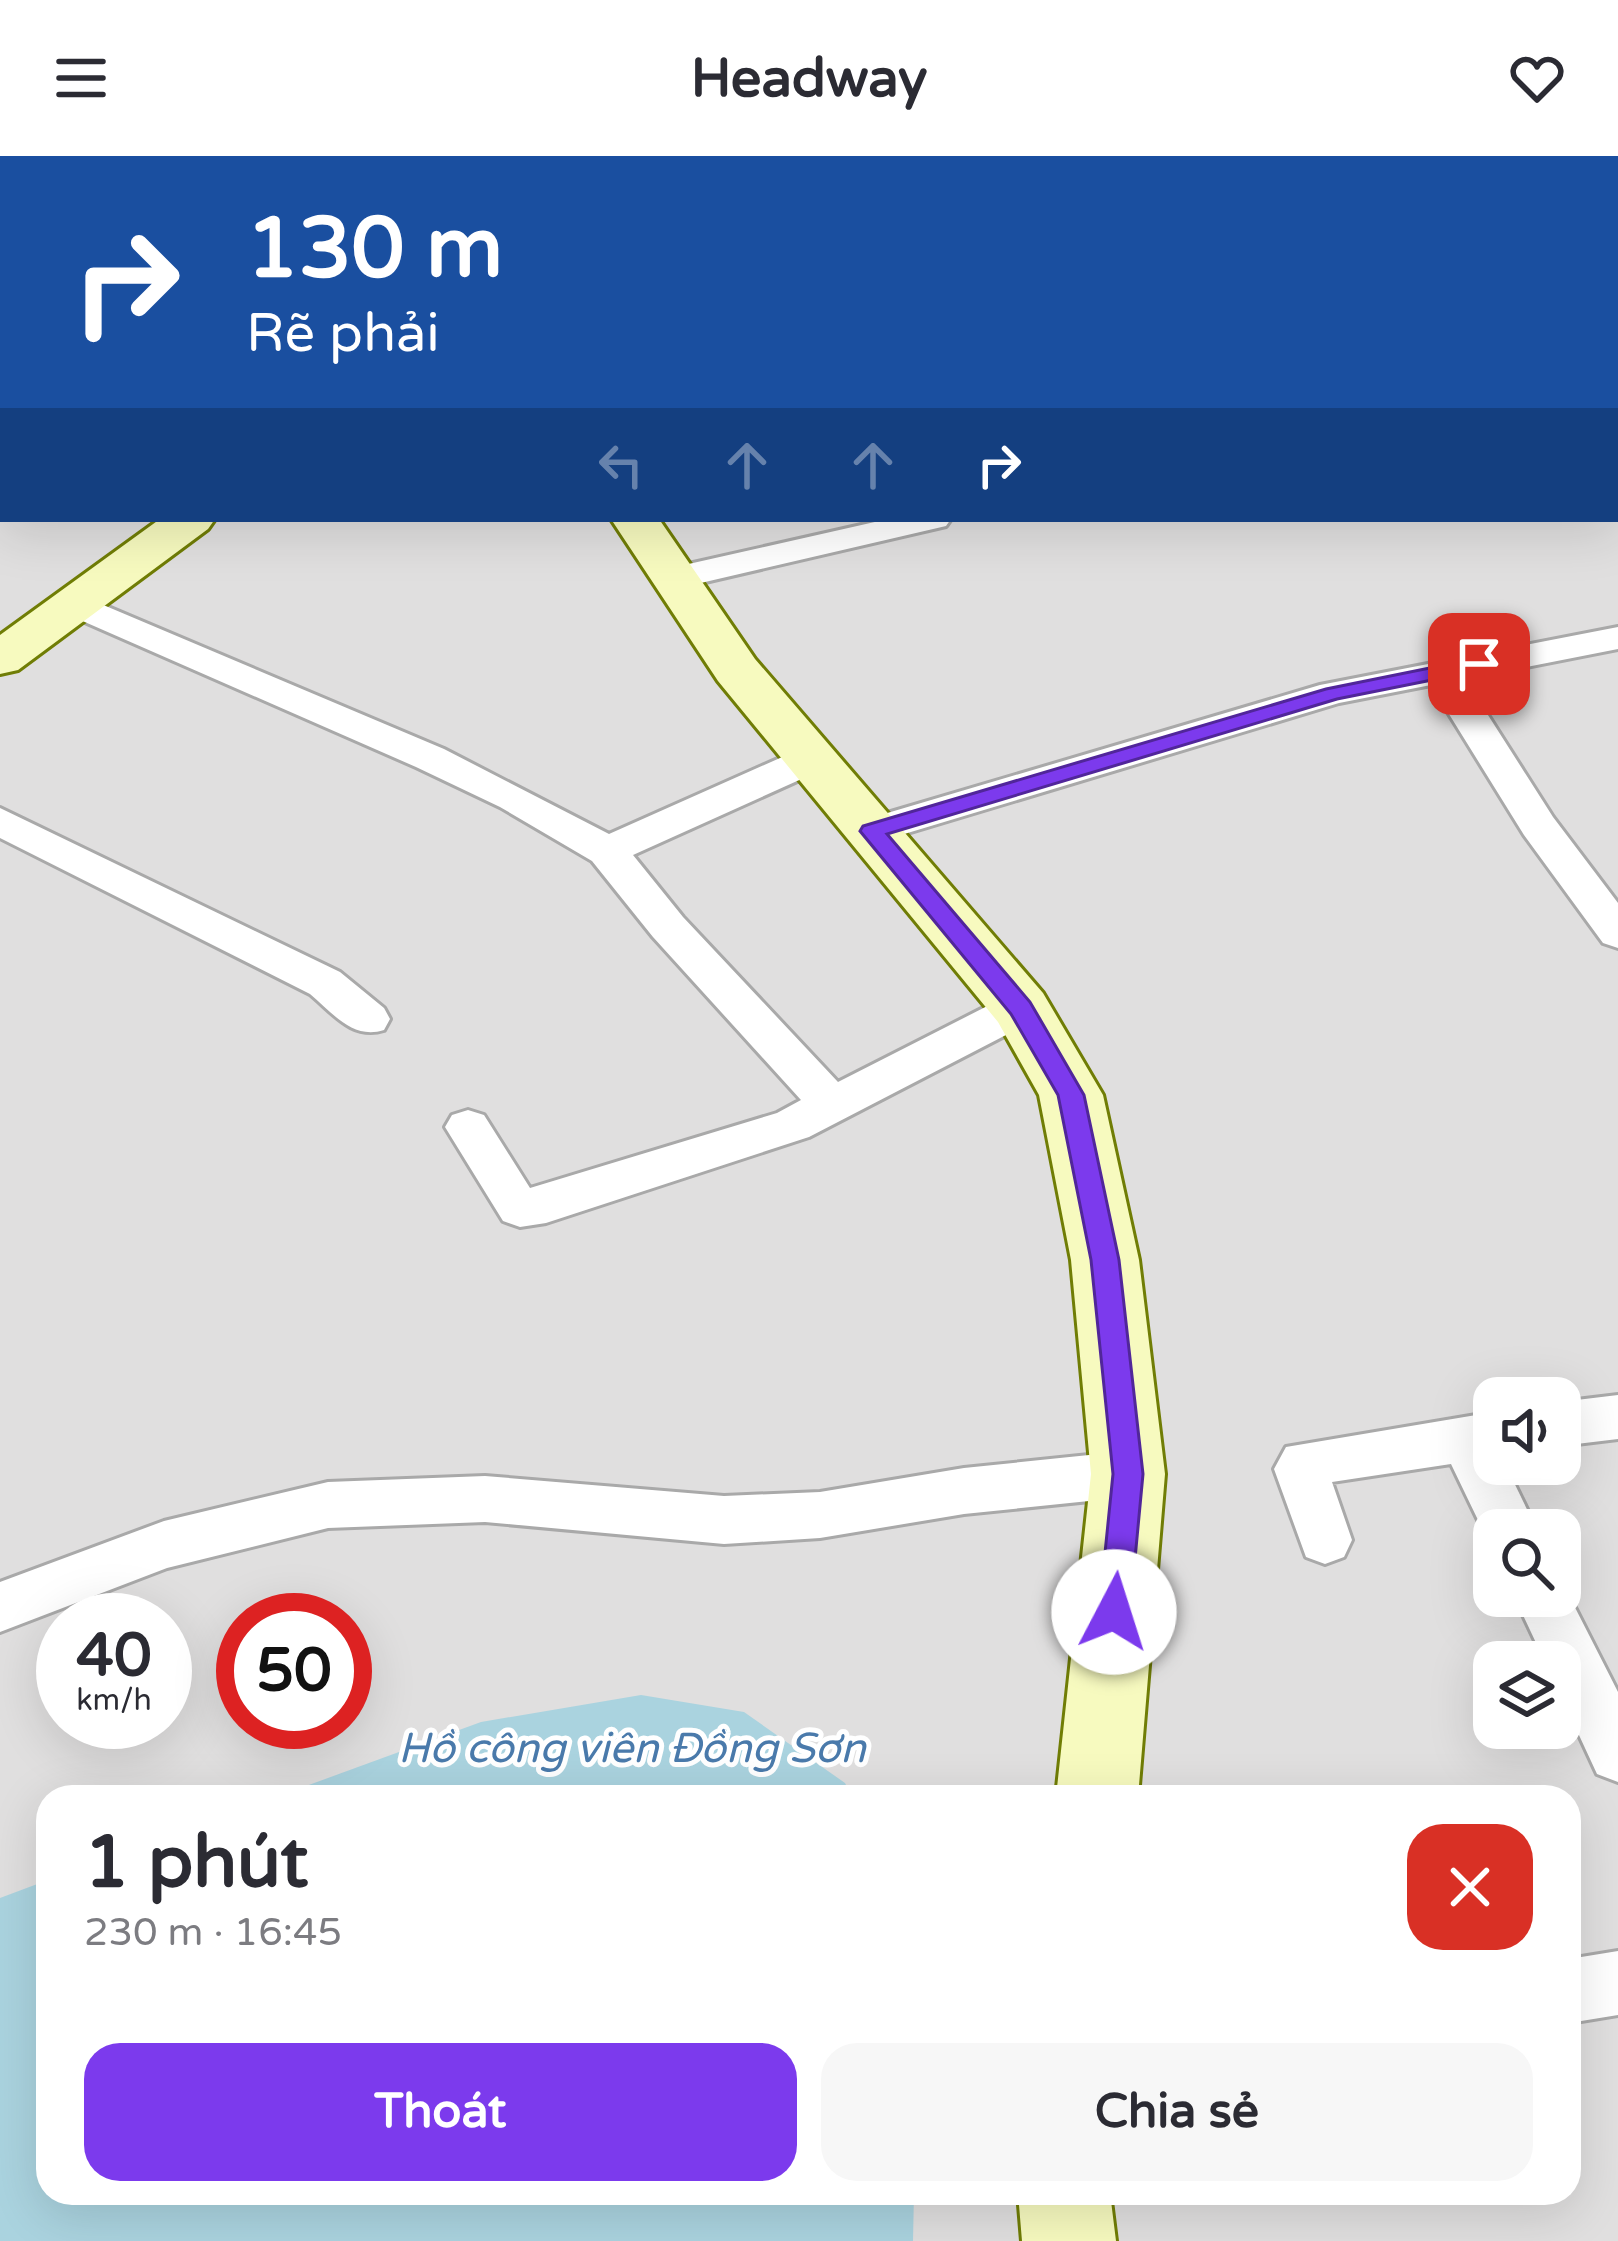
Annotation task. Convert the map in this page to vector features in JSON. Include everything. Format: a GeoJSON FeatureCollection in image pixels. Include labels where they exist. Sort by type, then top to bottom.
{"type":"FeatureCollection","features":[{"type":"Feature","properties":{"kind":"main road"},"geometry":{"type":"LineString","coordinates":[[0,659],[187,522]]}},
{"type":"Feature","properties":{"kind":"main road"},"geometry":{"type":"LineString","coordinates":[[636,522],[736,670],[1021,1008],[1071,1095],[1105,1260],[1128,1474],[1097,1785]]}},
{"type":"Feature","properties":{"kind":"main road"},"geometry":{"type":"LineString","coordinates":[[1065,2205],[1069,2241]]}},
{"type":"Feature","properties":{"kind":"street"},"geometry":{"type":"LineString","coordinates":[[675,578],[921,522]]}},
{"type":"Feature","properties":{"kind":"street"},"geometry":{"type":"LineString","coordinates":[[75,604],[430,758],[607,850],[668,927],[834,1107]]}},
{"type":"Feature","properties":{"kind":"street"},"geometry":{"type":"LineString","coordinates":[[871,831],[1333,694],[1618,638]]}},
{"type":"Feature","properties":{"kind":"street"},"geometry":{"type":"LineString","coordinates":[[1442,672],[1538,826],[1618,933]]}},
{"type":"Feature","properties":{"kind":"street"},"geometry":{"type":"LineString","coordinates":[[607,850],[812,759]]}},
{"type":"Feature","properties":{"kind":"street"},"geometry":{"type":"LineString","coordinates":[[0,821],[325,983],[368,1019]]}},
{"type":"Feature","properties":{"kind":"street"},"geometry":{"type":"LineString","coordinates":[[468,1127],[520,1208],[546,1204],[725,1149],[834,1107],[1021,1008]]}},
{"type":"Feature","properties":{"kind":"street"},"geometry":{"type":"LineString","coordinates":[[1581,1421],[1618,1417]]}},
{"type":"Feature","properties":{"kind":"street"},"geometry":{"type":"LineString","coordinates":[[1325,1540],[1300,1469],[1305,1462],[1473,1438]]}},
{"type":"Feature","properties":{"kind":"street"},"geometry":{"type":"LineString","coordinates":[[0,1607],[164,1545],[328,1505],[485,1499],[724,1520],[820,1515],[964,1491],[1128,1474]]}},
{"type":"Feature","properties":{"kind":"street"},"geometry":{"type":"LineString","coordinates":[[1552,1617],[1618,1754]]}},
{"type":"Feature","properties":{"kind":"street"},"geometry":{"type":"LineString","coordinates":[[1581,1989],[1618,1983]]}},
{"type":"Feature","properties":{"kind":"shaded area"},"geometry":{"type":"Polygon","coordinates":[[[0,522],[1618,522],[1618,2241],[0,2241],[0,522]]]}},
{"type":"Feature","properties":{"kind":"water","name":"Hồ công viên Đồng Sơn"},"geometry":{"type":"Polygon","coordinates":[[[641,1695],[744,1712],[846,1785],[309,1785],[481,1722],[641,1695]]]}},
{"type":"Feature","properties":{"kind":"water"},"geometry":{"type":"Polygon","coordinates":[[[36,1884],[36,2205],[914,2205],[913,2241],[0,2241],[0,1898],[36,1884]]]}},
{"type":"Feature","properties":{"kind":"route"},"geometry":{"type":"LineString","coordinates":[[1114,1612],[1128,1474],[1105,1260],[1071,1095],[1021,1008],[871,831],[1333,694],[1479,664]]}}]}
